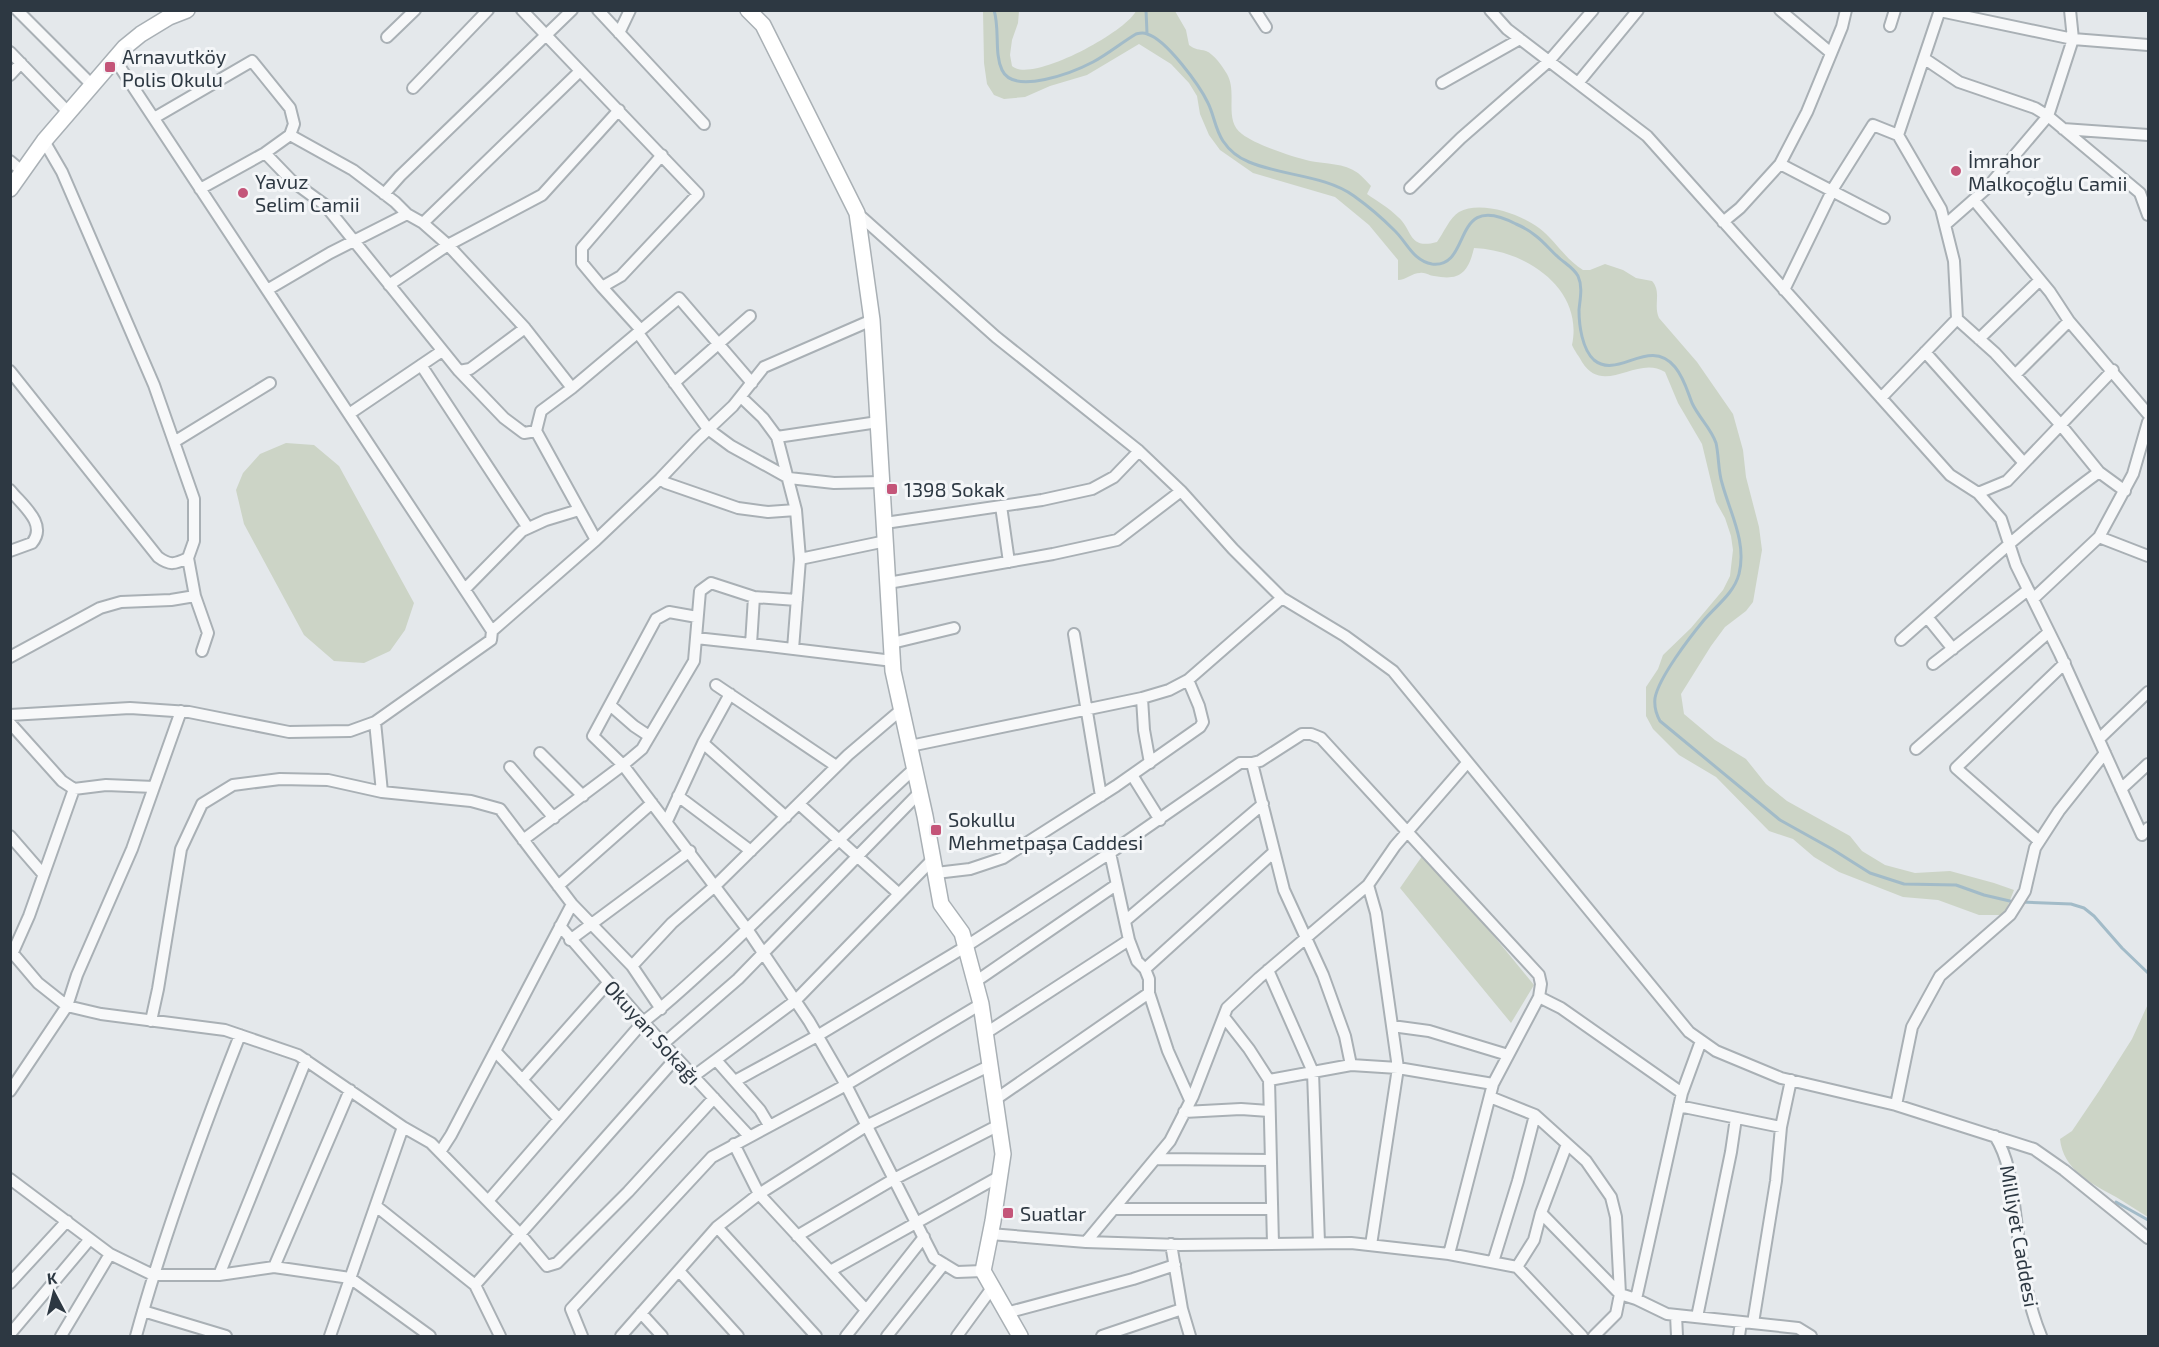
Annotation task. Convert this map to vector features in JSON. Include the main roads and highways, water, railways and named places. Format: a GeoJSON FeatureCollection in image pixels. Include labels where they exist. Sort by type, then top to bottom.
{"type":"FeatureCollection","features":[{"type":"Feature","properties":{"kind":"waterway"},"geometry":{"type":"LineString","coordinates":[[994,10],[1002,70],[1009,78],[1019,81],[1031,82],[1072,71],[1099,59],[1136,34],[1144,33],[1155,38],[1182,64],[1198,86],[1208,103],[1220,136],[1235,153],[1262,167],[1317,180],[1343,189],[1380,217],[1415,255],[1425,262],[1432,264],[1445,262],[1453,255],[1471,223],[1481,216],[1495,216],[1521,226],[1539,238],[1571,268],[1580,280],[1581,330],[1587,350],[1594,360],[1603,365],[1613,365],[1644,356],[1665,359],[1681,375],[1692,403],[1716,443],[1721,478],[1741,550],[1739,574],[1729,593],[1691,636],[1662,679],[1655,698],[1660,721],[1780,820],[1870,873],[1904,884],[1956,885],[2014,902]]}},
{"type":"Feature","properties":{"kind":"waterway"},"geometry":{"type":"LineString","coordinates":[[1146,10],[1147,33]]}},
{"type":"Feature","properties":{"kind":"waterway"},"geometry":{"type":"LineString","coordinates":[[2020,902],[2071,904],[2084,908],[2148,973]]}},
{"type":"Feature","properties":{"kind":"waterway"},"geometry":{"type":"LineString","coordinates":[[2116,1202],[2148,1220]]}},
{"type":"Feature","properties":{"kind":"place","name":"Arnavutköy Polis Okulu"},"geometry":{"type":"Point","coordinates":[110,67]}},
{"type":"Feature","properties":{"kind":"place","name":"İmrahor Malkoçoğlu Camii"},"geometry":{"type":"Point","coordinates":[1956,171]}},
{"type":"Feature","properties":{"kind":"place","name":"Yavuz Selim Camii"},"geometry":{"type":"Point","coordinates":[243,193]}},
{"type":"Feature","properties":{"kind":"place","name":"1398 Sokak"},"geometry":{"type":"Point","coordinates":[892,489]}},
{"type":"Feature","properties":{"kind":"place","name":"Sokullu Mehmetpaşa Caddesi"},"geometry":{"type":"Point","coordinates":[936,830]}},
{"type":"Feature","properties":{"kind":"place","name":"Suatlar"},"geometry":{"type":"Point","coordinates":[1008,1213]}}]}
